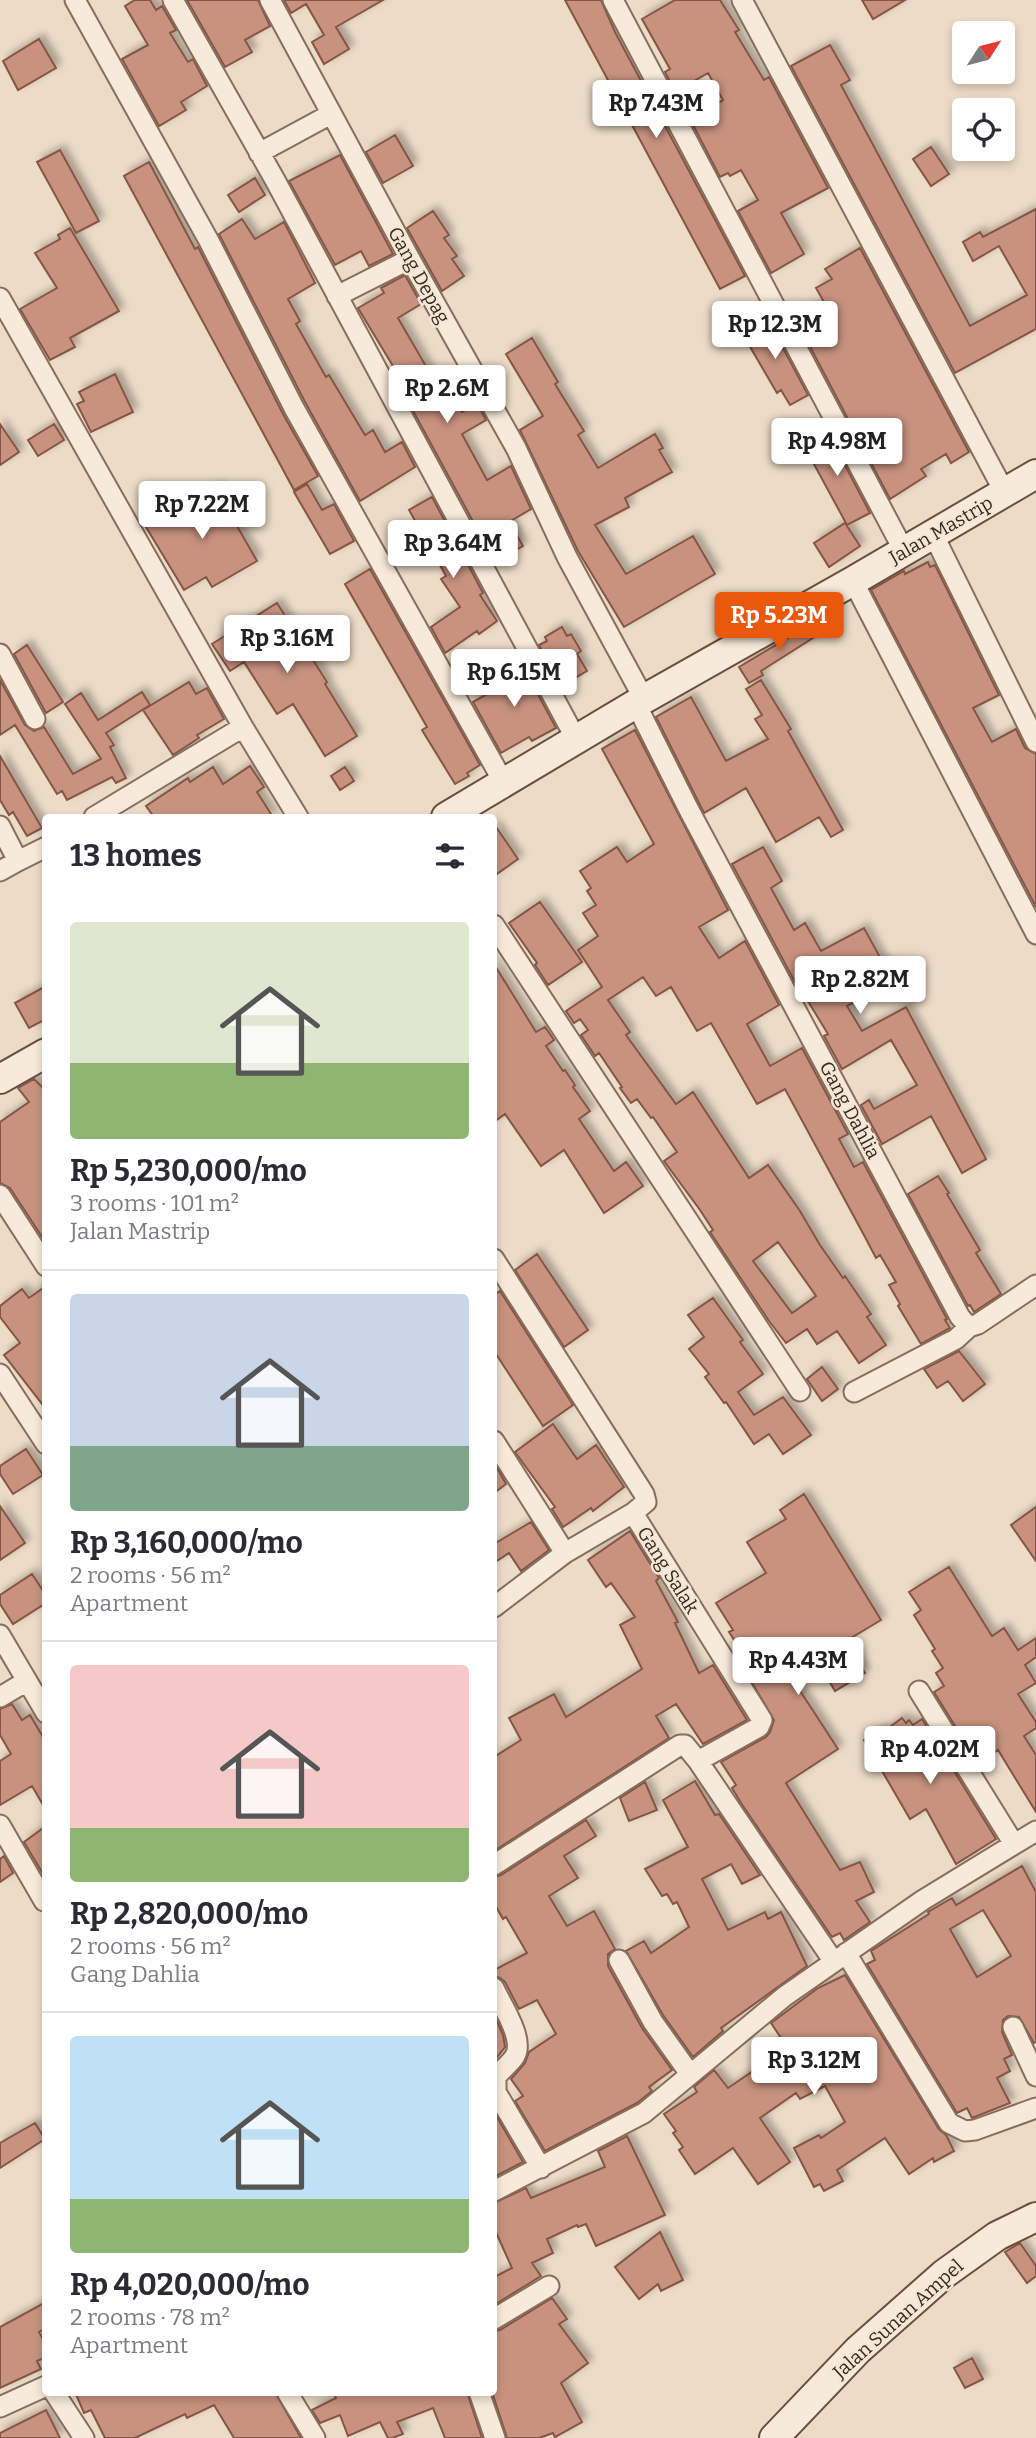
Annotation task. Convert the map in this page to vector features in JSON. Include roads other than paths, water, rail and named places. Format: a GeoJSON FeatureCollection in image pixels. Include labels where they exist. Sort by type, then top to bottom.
{"type":"FeatureCollection","features":[{"type":"Feature","properties":{"kind":"main road","name":"Jalan Mastrip"},"geometry":{"type":"LineString","coordinates":[[451,814],[576,739],[853,582],[1036,474]]}},
{"type":"Feature","properties":{"kind":"main road"},"geometry":{"type":"LineString","coordinates":[[0,1079],[42,1055]]}},
{"type":"Feature","properties":{"kind":"main road","name":"Jalan Sunan Ampel"},"geometry":{"type":"LineString","coordinates":[[774,2438],[858,2350],[944,2274],[997,2236],[1036,2217]]}},
{"type":"Feature","properties":{"kind":"street"},"geometry":{"type":"LineString","coordinates":[[75,0],[209,241],[295,408],[505,783]]}},
{"type":"Feature","properties":{"kind":"street"},"geometry":{"type":"LineString","coordinates":[[173,0],[337,296],[576,739]]}},
{"type":"Feature","properties":{"kind":"street","name":"Gang Depag"},"geometry":{"type":"LineString","coordinates":[[270,0],[410,259],[516,447],[640,702]]}},
{"type":"Feature","properties":{"kind":"street"},"geometry":{"type":"LineString","coordinates":[[612,0],[904,551]]}},
{"type":"Feature","properties":{"kind":"street"},"geometry":{"type":"LineString","coordinates":[[742,0],[1004,493]]}},
{"type":"Feature","properties":{"kind":"street"},"geometry":{"type":"LineString","coordinates":[[259,153],[331,114]]}},
{"type":"Feature","properties":{"kind":"street"},"geometry":{"type":"LineString","coordinates":[[337,296],[410,259]]}},
{"type":"Feature","properties":{"kind":"street"},"geometry":{"type":"LineString","coordinates":[[0,298],[243,727],[296,814]]}},
{"type":"Feature","properties":{"kind":"street"},"geometry":{"type":"LineString","coordinates":[[933,534],[1036,741]]}},
{"type":"Feature","properties":{"kind":"street"},"geometry":{"type":"LineString","coordinates":[[853,582],[1036,934]]}},
{"type":"Feature","properties":{"kind":"street"},"geometry":{"type":"LineString","coordinates":[[0,654],[35,719]]}},
{"type":"Feature","properties":{"kind":"street","name":"Gang Dahlia"},"geometry":{"type":"LineString","coordinates":[[640,702],[690,810],[960,1317],[969,1327]]}},
{"type":"Feature","properties":{"kind":"street"},"geometry":{"type":"LineString","coordinates":[[99,814],[243,727]]}},
{"type":"Feature","properties":{"kind":"street"},"geometry":{"type":"LineString","coordinates":[[0,825],[18,861]]}},
{"type":"Feature","properties":{"kind":"street"},"geometry":{"type":"LineString","coordinates":[[0,872],[42,849]]}},
{"type":"Feature","properties":{"kind":"street"},"geometry":{"type":"LineString","coordinates":[[497,930],[800,1391]]}},
{"type":"Feature","properties":{"kind":"street"},"geometry":{"type":"LineString","coordinates":[[0,1195],[42,1260]]}},
{"type":"Feature","properties":{"kind":"street","name":"Gang Salak"},"geometry":{"type":"LineString","coordinates":[[497,1264],[643,1494],[646,1502],[632,1513],[762,1720],[759,1727],[698,1761]]}},
{"type":"Feature","properties":{"kind":"street"},"geometry":{"type":"LineString","coordinates":[[854,1392],[956,1339],[969,1327],[978,1324],[1036,1285]]}},
{"type":"Feature","properties":{"kind":"street"},"geometry":{"type":"LineString","coordinates":[[0,1374],[42,1438]]}},
{"type":"Feature","properties":{"kind":"street"},"geometry":{"type":"LineString","coordinates":[[497,1446],[565,1553]]}},
{"type":"Feature","properties":{"kind":"street"},"geometry":{"type":"LineString","coordinates":[[497,1604],[565,1553],[632,1513]]}},
{"type":"Feature","properties":{"kind":"street"},"geometry":{"type":"LineString","coordinates":[[0,1635],[42,1706]]}},
{"type":"Feature","properties":{"kind":"street"},"geometry":{"type":"LineString","coordinates":[[0,1697],[27,1681]]}},
{"type":"Feature","properties":{"kind":"street"},"geometry":{"type":"LineString","coordinates":[[919,1691],[1014,1844]]}},
{"type":"Feature","properties":{"kind":"street"},"geometry":{"type":"LineString","coordinates":[[497,1863],[680,1745],[685,1745],[840,1957],[949,2123],[965,2131],[975,2130],[1036,2108]]}},
{"type":"Feature","properties":{"kind":"street"},"geometry":{"type":"LineString","coordinates":[[0,1825],[42,1898]]}},
{"type":"Feature","properties":{"kind":"street"},"geometry":{"type":"LineString","coordinates":[[497,2190],[644,2113],[785,1996],[923,1900],[1036,1831]]}},
{"type":"Feature","properties":{"kind":"street"},"geometry":{"type":"LineString","coordinates":[[619,1960],[653,2022],[690,2074]]}},
{"type":"Feature","properties":{"kind":"street"},"geometry":{"type":"LineString","coordinates":[[497,1994],[514,2029],[517,2049],[515,2057],[497,2076]]}},
{"type":"Feature","properties":{"kind":"street"},"geometry":{"type":"LineString","coordinates":[[1013,2027],[1036,2076]]}},
{"type":"Feature","properties":{"kind":"street"},"geometry":{"type":"LineString","coordinates":[[497,2094],[541,2168]]}},
{"type":"Feature","properties":{"kind":"street"},"geometry":{"type":"LineString","coordinates":[[497,2317],[549,2286]]}},
{"type":"Feature","properties":{"kind":"street"},"geometry":{"type":"LineString","coordinates":[[0,2407],[42,2388]]}},
{"type":"Feature","properties":{"kind":"street"},"geometry":{"type":"LineString","coordinates":[[57,2396],[84,2438]]}},
{"type":"Feature","properties":{"kind":"street"},"geometry":{"type":"LineString","coordinates":[[289,2396],[315,2438]]}},
{"type":"Feature","properties":{"kind":"street"},"geometry":{"type":"LineString","coordinates":[[480,2396],[495,2438]]}}]}
